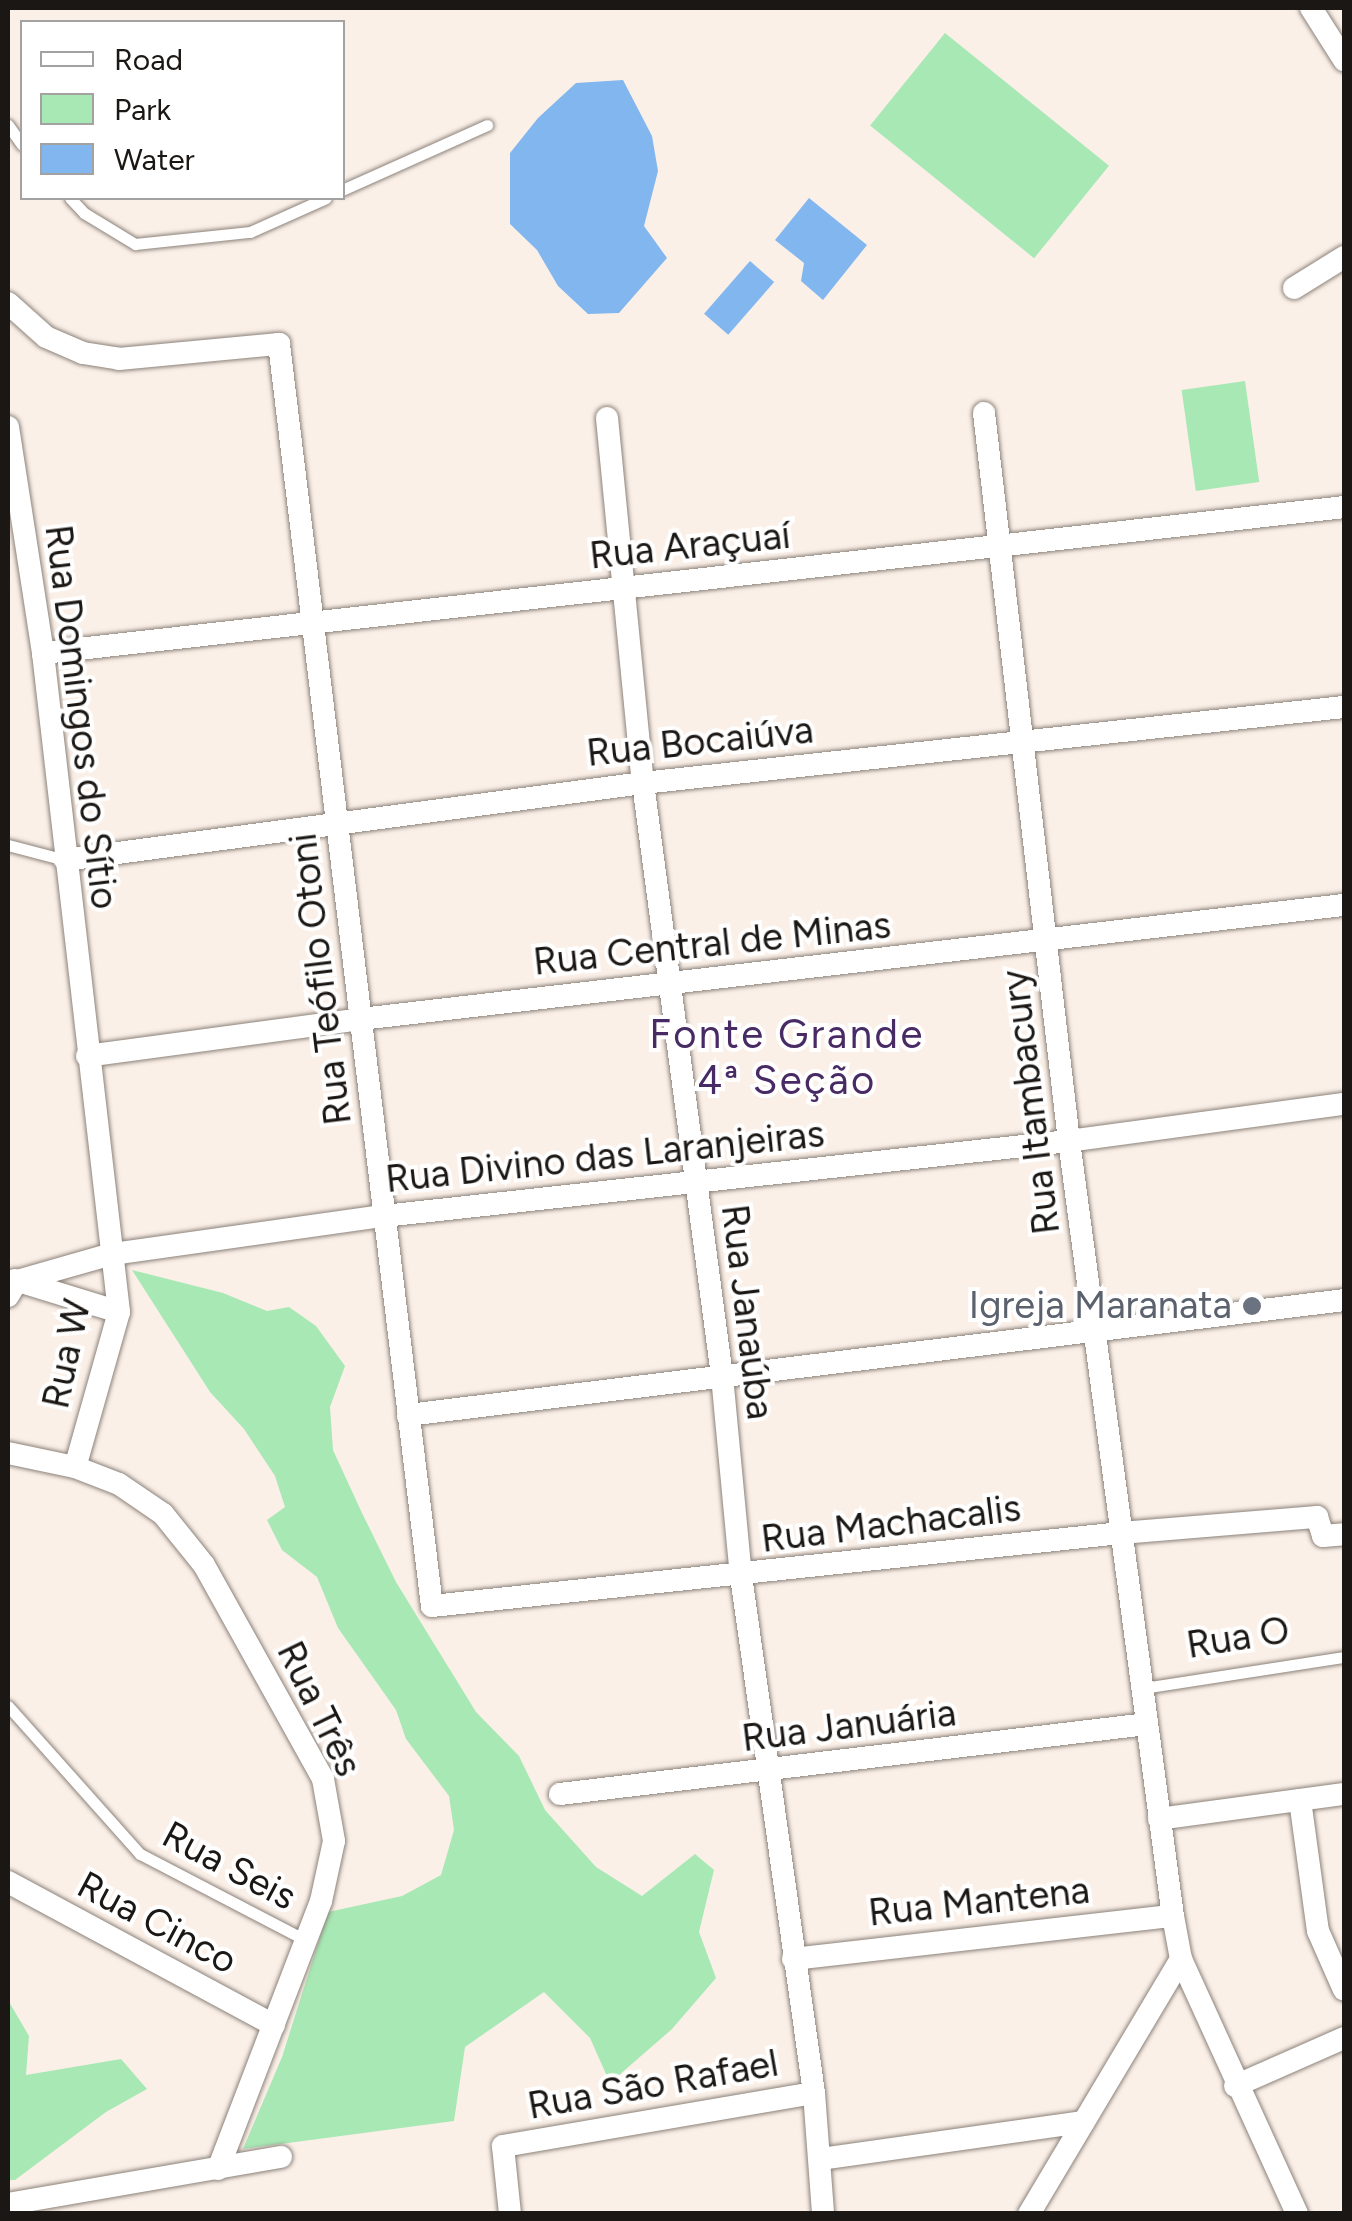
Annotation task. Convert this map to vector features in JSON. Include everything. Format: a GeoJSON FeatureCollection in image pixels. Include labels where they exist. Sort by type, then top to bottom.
{"type":"FeatureCollection","features":[{"type":"Feature","properties":{"kind":"street"},"geometry":{"type":"LineString","coordinates":[[1311,8],[1344,60]]}},
{"type":"Feature","properties":{"kind":"street"},"geometry":{"type":"LineString","coordinates":[[1294,288],[1344,257]]}},
{"type":"Feature","properties":{"kind":"street","name":"Rua Teófilo Otoni"},"geometry":{"type":"LineString","coordinates":[[8,302],[46,336],[82,352],[119,358],[279,344],[432,1606]]}},
{"type":"Feature","properties":{"kind":"street","name":"Rua Itambacury"},"geometry":{"type":"LineString","coordinates":[[984,413],[1069,1141],[1173,1916],[1181,1960],[1296,2214]]}},
{"type":"Feature","properties":{"kind":"street","name":"Rua Janaúba"},"geometry":{"type":"LineString","coordinates":[[606,418],[643,783],[722,1376],[741,1576],[814,2093],[823,2214]]}},
{"type":"Feature","properties":{"kind":"street","name":"Rua Domingos do Sítio"},"geometry":{"type":"LineString","coordinates":[[8,427],[43,653],[112,1254]]}},
{"type":"Feature","properties":{"kind":"street","name":"Rua Araçuaí"},"geometry":{"type":"LineString","coordinates":[[43,653],[1344,507]]}},
{"type":"Feature","properties":{"kind":"street","name":"Rua Bocaiúva"},"geometry":{"type":"LineString","coordinates":[[65,860],[643,783],[1344,707]]}},
{"type":"Feature","properties":{"kind":"street","name":"Rua Central de Minas"},"geometry":{"type":"LineString","coordinates":[[87,1056],[361,1019],[1344,905]]}},
{"type":"Feature","properties":{"kind":"street","name":"Rua Divino das Laranjeiras"},"geometry":{"type":"LineString","coordinates":[[11,1285],[112,1254],[384,1216],[1069,1141],[1344,1104]]}},
{"type":"Feature","properties":{"kind":"street","name":"Rua W"},"geometry":{"type":"LineString","coordinates":[[75,1466],[120,1312],[112,1254]]}},
{"type":"Feature","properties":{"kind":"street"},"geometry":{"type":"LineString","coordinates":[[11,1285],[120,1312]]}},
{"type":"Feature","properties":{"kind":"street"},"geometry":{"type":"LineString","coordinates":[[408,1415],[1344,1300]]}},
{"type":"Feature","properties":{"kind":"street","name":"Rua Três"},"geometry":{"type":"LineString","coordinates":[[8,1453],[75,1466],[119,1484],[162,1514],[204,1565],[323,1779],[334,1841],[321,1900],[218,2170]]}},
{"type":"Feature","properties":{"kind":"street","name":"Rua Machacalis"},"geometry":{"type":"LineString","coordinates":[[432,1606],[741,1576],[1121,1532],[1317,1517],[1322,1536],[1344,1534]]}},
{"type":"Feature","properties":{"kind":"street","name":"Rua Januária"},"geometry":{"type":"LineString","coordinates":[[560,1794],[771,1772],[1146,1724]]}},
{"type":"Feature","properties":{"kind":"street"},"geometry":{"type":"LineString","coordinates":[[1160,1820],[1344,1794]]}},
{"type":"Feature","properties":{"kind":"street"},"geometry":{"type":"LineString","coordinates":[[1300,1800],[1318,1932],[1344,1990]]}},
{"type":"Feature","properties":{"kind":"street","name":"Rua Cinco"},"geometry":{"type":"LineString","coordinates":[[8,1882],[274,2025]]}},
{"type":"Feature","properties":{"kind":"street","name":"Rua Mantena"},"geometry":{"type":"LineString","coordinates":[[794,1959],[1173,1916]]}},
{"type":"Feature","properties":{"kind":"street"},"geometry":{"type":"LineString","coordinates":[[1029,2214],[1181,1960]]}},
{"type":"Feature","properties":{"kind":"street"},"geometry":{"type":"LineString","coordinates":[[1236,2086],[1344,2038]]}},
{"type":"Feature","properties":{"kind":"street","name":"Rua São Rafael"},"geometry":{"type":"LineString","coordinates":[[510,2214],[503,2146],[814,2093]]}},
{"type":"Feature","properties":{"kind":"street"},"geometry":{"type":"LineString","coordinates":[[820,2159],[1083,2122]]}},
{"type":"Feature","properties":{"kind":"street"},"geometry":{"type":"LineString","coordinates":[[16,2207],[281,2157]]}},
{"type":"Feature","properties":{"kind":"lane"},"geometry":{"type":"LineString","coordinates":[[345,189],[487,125]]}},
{"type":"Feature","properties":{"kind":"lane"},"geometry":{"type":"LineString","coordinates":[[72,200],[84,213],[135,244],[250,232],[322,200]]}},
{"type":"Feature","properties":{"kind":"lane"},"geometry":{"type":"LineString","coordinates":[[8,845],[65,860]]}},
{"type":"Feature","properties":{"kind":"lane","name":"Rua O"},"geometry":{"type":"LineString","coordinates":[[1143,1688],[1344,1658]]}},
{"type":"Feature","properties":{"kind":"lane","name":"Rua Seis"},"geometry":{"type":"LineString","coordinates":[[8,1706],[140,1854],[305,1940]]}},
{"type":"Feature","properties":{"kind":"green space"},"geometry":{"type":"Polygon","coordinates":[[[945,33],[1109,166],[1034,258],[870,125],[945,33]]]}},
{"type":"Feature","properties":{"kind":"green space"},"geometry":{"type":"Polygon","coordinates":[[[1245,381],[1259,482],[1196,491],[1182,390],[1245,381]]]}},
{"type":"Feature","properties":{"kind":"green space"},"geometry":{"type":"Polygon","coordinates":[[[132,1270],[223,1293],[267,1311],[289,1307],[316,1326],[345,1366],[330,1407],[333,1450],[362,1513],[396,1582],[476,1712],[519,1756],[545,1810],[596,1867],[642,1896],[695,1854],[714,1870],[699,1932],[716,1978],[672,2029],[610,2083],[590,2038],[544,1992],[465,2047],[454,2121],[243,2149],[282,2057],[328,1912],[402,1896],[441,1875],[454,1830],[449,1796],[406,1739],[396,1710],[338,1628],[317,1577],[282,1550],[267,1520],[285,1507],[275,1476],[244,1429],[210,1392],[132,1270]]]}},
{"type":"Feature","properties":{"kind":"green space"},"geometry":{"type":"Polygon","coordinates":[[[8,2000],[29,2036],[26,2075],[121,2059],[147,2089],[106,2112],[15,2180],[8,2180],[8,2000]]]}},
{"type":"Feature","properties":{"kind":"water"},"geometry":{"type":"Polygon","coordinates":[[[623,80],[652,136],[658,171],[644,226],[667,258],[619,313],[588,314],[558,286],[537,250],[510,224],[510,153],[538,118],[576,83],[623,80]]]}},
{"type":"Feature","properties":{"kind":"water"},"geometry":{"type":"Polygon","coordinates":[[[809,198],[867,245],[823,300],[801,281],[804,263],[775,240],[809,198]]]}},
{"type":"Feature","properties":{"kind":"water"},"geometry":{"type":"Polygon","coordinates":[[[750,261],[774,282],[728,335],[704,314],[750,261]]]}},
{"type":"Feature","properties":{"kind":"place","name":"Igreja Maranata"},"geometry":{"type":"Point","coordinates":[1252,1306]}},
{"type":"Feature","properties":{"kind":"district","name":"Fonte Grande 4ª Seção"},"geometry":{"type":"Point","coordinates":[787,1057]}}]}
